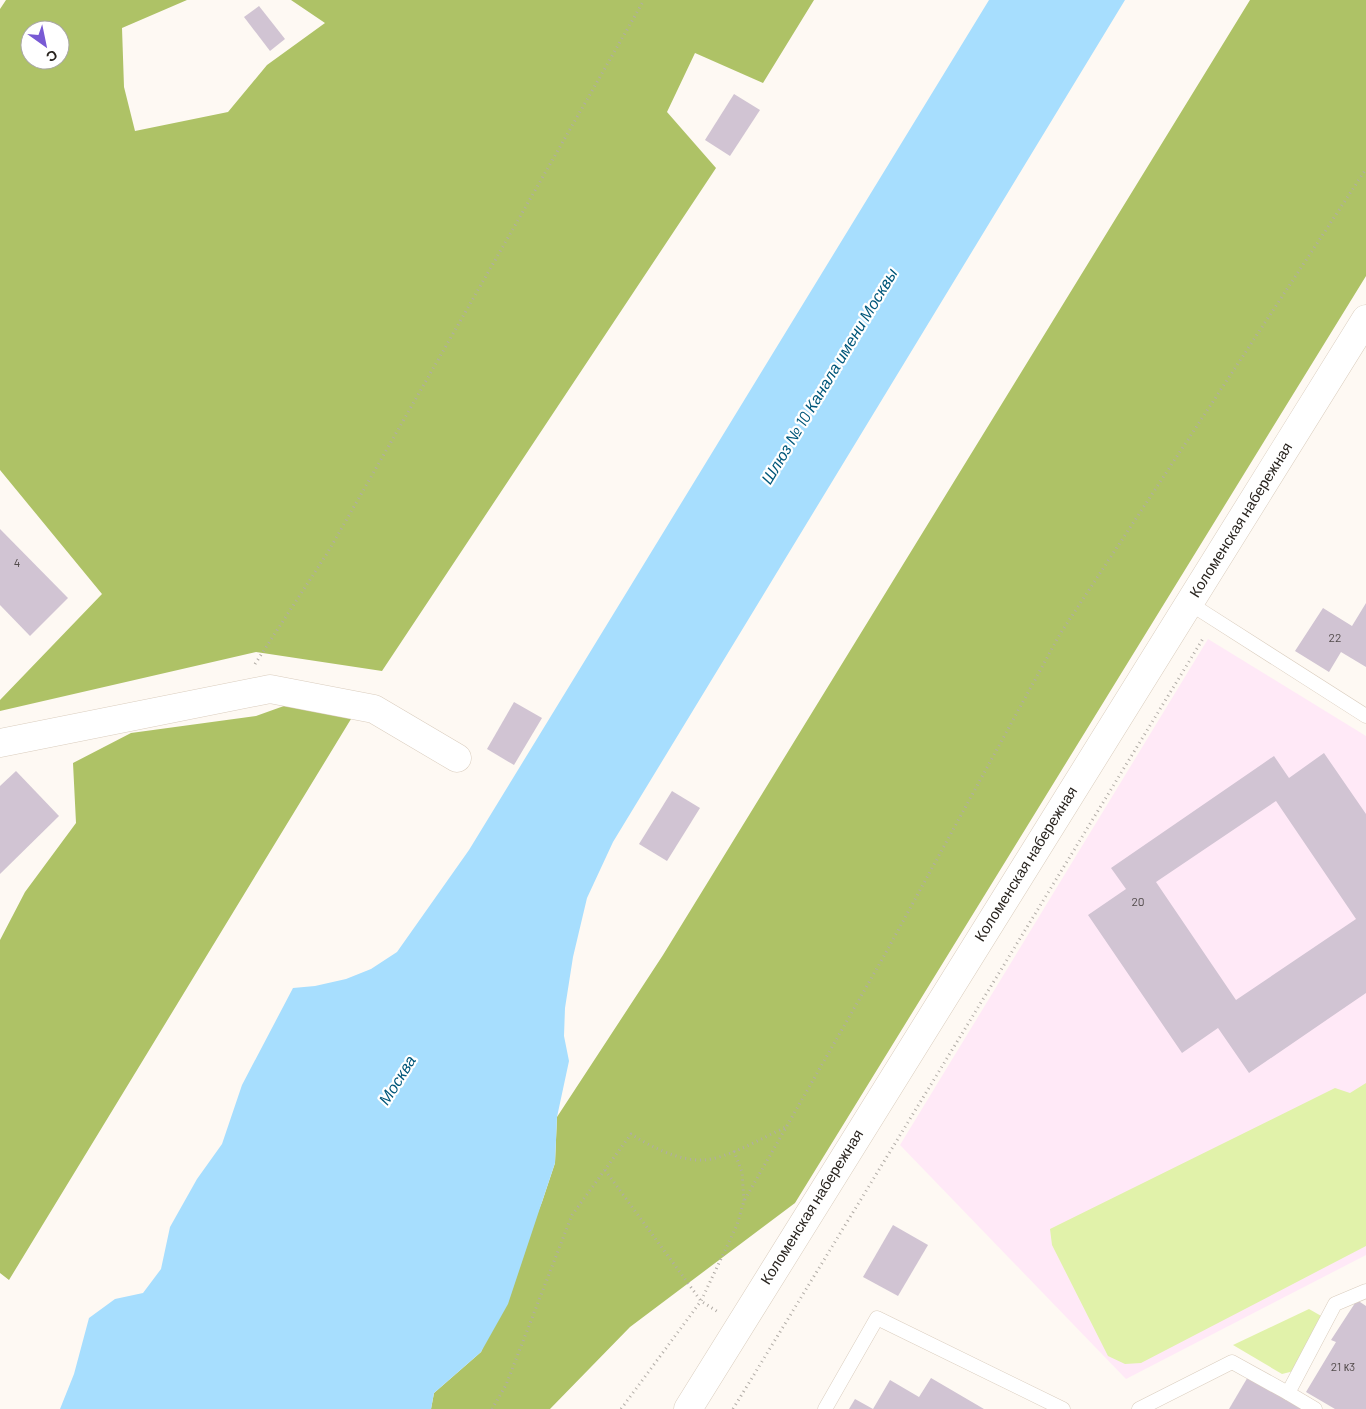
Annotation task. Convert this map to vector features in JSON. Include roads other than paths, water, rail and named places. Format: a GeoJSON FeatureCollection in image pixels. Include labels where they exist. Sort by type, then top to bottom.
{"type":"FeatureCollection","features":[{"type":"Feature","properties":{"kind":"street","name":"Коломенская набережная"},"geometry":{"type":"LineString","coordinates":[[688,1409],[1366,319]]}},
{"type":"Feature","properties":{"kind":"street"},"geometry":{"type":"LineString","coordinates":[[0,743],[270,689],[374,709],[456,758]]}},
{"type":"Feature","properties":{"kind":"lane"},"geometry":{"type":"LineString","coordinates":[[1189,603],[1366,716]]}},
{"type":"Feature","properties":{"kind":"lane"},"geometry":{"type":"LineString","coordinates":[[1288,1393],[1335,1304],[1366,1290]]}},
{"type":"Feature","properties":{"kind":"lane"},"geometry":{"type":"LineString","coordinates":[[825,1409],[878,1318],[1063,1409]]}},
{"type":"Feature","properties":{"kind":"lane"},"geometry":{"type":"LineString","coordinates":[[1138,1409],[1232,1362],[1315,1409]]}},
{"type":"Feature","properties":{"kind":"water"},"geometry":{"type":"Polygon","coordinates":[[[989,0],[1125,0],[613,842],[587,898],[573,957],[565,1008],[564,1036],[569,1061],[557,1117],[555,1163],[508,1304],[481,1352],[434,1393],[431,1409],[60,1409],[74,1374],[89,1318],[115,1299],[143,1293],[161,1269],[170,1227],[197,1179],[222,1144],[242,1085],[293,988],[315,986],[346,979],[371,969],[397,952],[469,850],[989,0]]]}},
{"type":"Feature","properties":{"kind":"water label","name":"Шлюз № 10 Канала имени Москвы"},"geometry":{"type":"Point","coordinates":[829,376]}},
{"type":"Feature","properties":{"kind":"water label","name":"Москва"},"geometry":{"type":"Point","coordinates":[397,1080]}}]}
